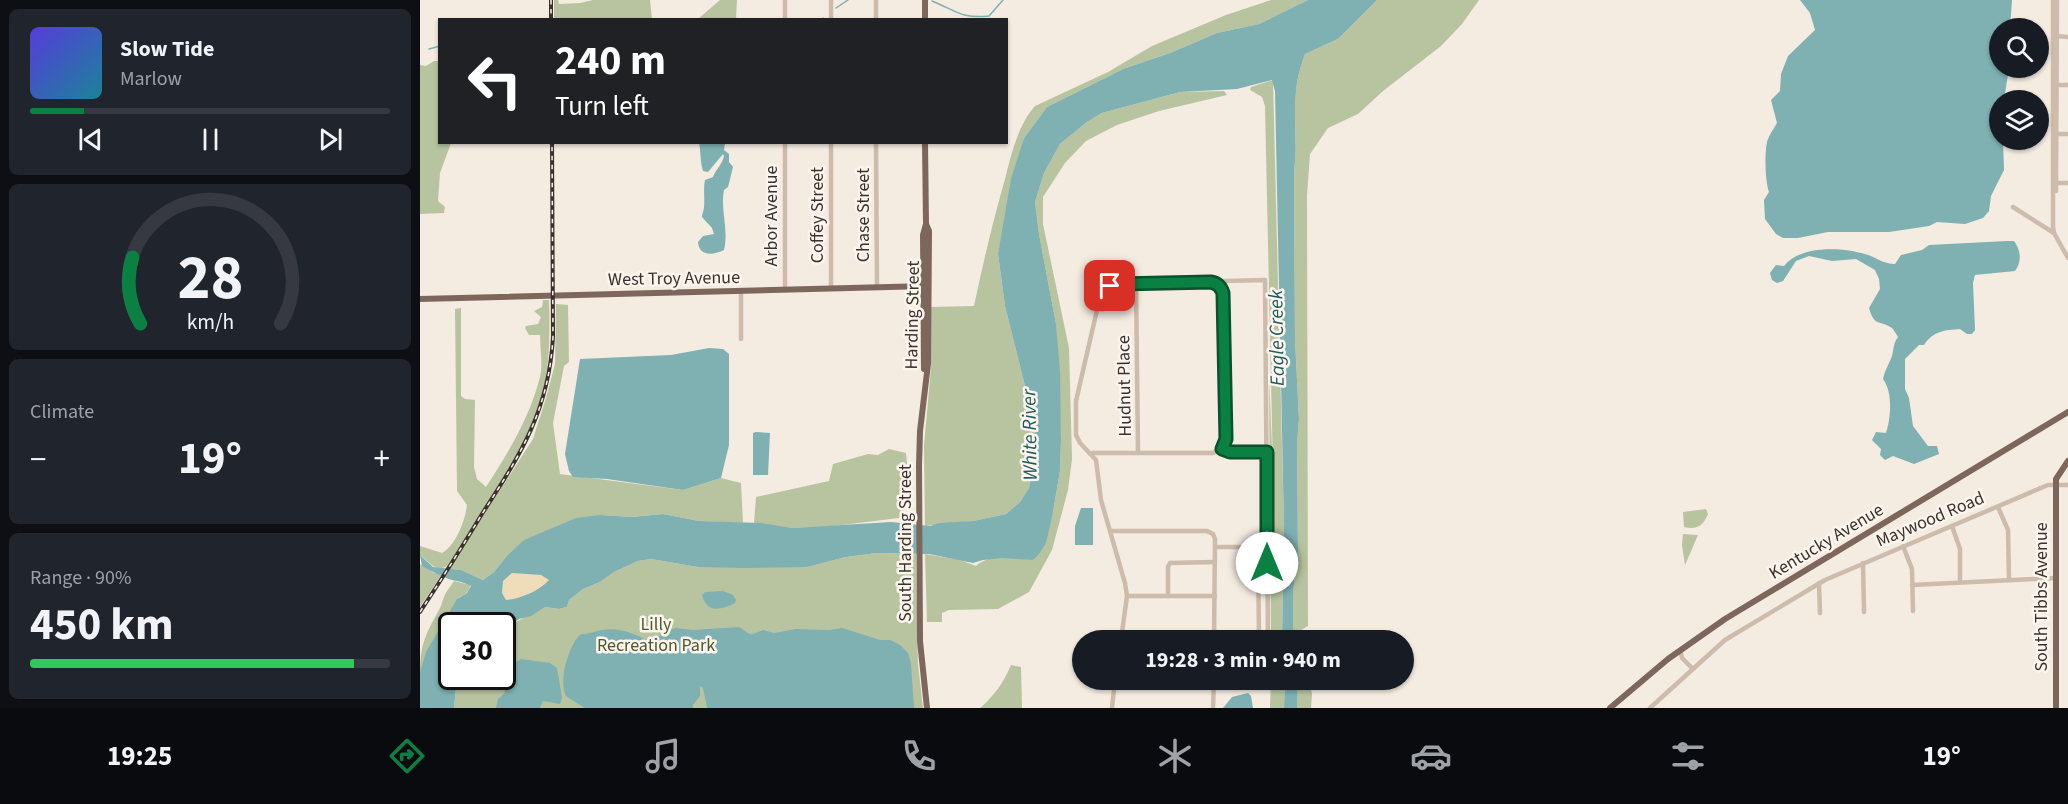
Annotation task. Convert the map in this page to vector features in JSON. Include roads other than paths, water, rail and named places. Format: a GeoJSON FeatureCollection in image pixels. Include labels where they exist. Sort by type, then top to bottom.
{"type":"FeatureCollection","features":[{"type":"Feature","properties":{"kind":"main road"},"geometry":{"type":"LineString","coordinates":[[925,0],[925,18]]}},
{"type":"Feature","properties":{"kind":"main road","name":"Harding Street"},"geometry":{"type":"LineString","coordinates":[[925,144],[926,224],[923,231],[926,379]]}},
{"type":"Feature","properties":{"kind":"main road","name":"West Troy Avenue"},"geometry":{"type":"LineString","coordinates":[[420,299],[925,286]]}},
{"type":"Feature","properties":{"kind":"main road","name":"South Harding Street"},"geometry":{"type":"LineString","coordinates":[[926,379],[920,442],[920,647],[927,708]]}},
{"type":"Feature","properties":{"kind":"main road","name":"Kentucky Avenue"},"geometry":{"type":"LineString","coordinates":[[1610,708],[1680,650],[1739,610],[2068,412]]}},
{"type":"Feature","properties":{"kind":"main road"},"geometry":{"type":"LineString","coordinates":[[2056,486],[2056,479],[2068,461]]}},
{"type":"Feature","properties":{"kind":"main road","name":"South Tibbs Avenue"},"geometry":{"type":"LineString","coordinates":[[2056,486],[2056,708]]}},
{"type":"Feature","properties":{"kind":"street"},"geometry":{"type":"LineString","coordinates":[[785,0],[785,18]]}},
{"type":"Feature","properties":{"kind":"street"},"geometry":{"type":"LineString","coordinates":[[831,0],[831,18]]}},
{"type":"Feature","properties":{"kind":"street"},"geometry":{"type":"LineString","coordinates":[[876,0],[876,18]]}},
{"type":"Feature","properties":{"kind":"street"},"geometry":{"type":"LineString","coordinates":[[2055,0],[2053,220],[2054,232],[2068,258]]}},
{"type":"Feature","properties":{"kind":"street"},"geometry":{"type":"LineString","coordinates":[[2055,36],[2068,37]]}},
{"type":"Feature","properties":{"kind":"street"},"geometry":{"type":"LineString","coordinates":[[2055,85],[2068,85]]}},
{"type":"Feature","properties":{"kind":"street"},"geometry":{"type":"LineString","coordinates":[[2055,134],[2068,135]]}},
{"type":"Feature","properties":{"kind":"street","name":"Arbor Avenue"},"geometry":{"type":"LineString","coordinates":[[784,144],[785,290]]}},
{"type":"Feature","properties":{"kind":"street","name":"Coffey Street"},"geometry":{"type":"LineString","coordinates":[[831,144],[831,288]]}},
{"type":"Feature","properties":{"kind":"street","name":"Chase Street"},"geometry":{"type":"LineString","coordinates":[[876,144],[877,287]]}},
{"type":"Feature","properties":{"kind":"street"},"geometry":{"type":"LineString","coordinates":[[2055,183],[2068,183]]}},
{"type":"Feature","properties":{"kind":"street"},"geometry":{"type":"LineString","coordinates":[[2013,207],[2054,232]]}},
{"type":"Feature","properties":{"kind":"street"},"geometry":{"type":"LineString","coordinates":[[1218,285],[1225,281],[1265,280],[1268,630]]}},
{"type":"Feature","properties":{"kind":"street"},"geometry":{"type":"LineString","coordinates":[[1092,453],[1213,453],[1222,449],[1226,439],[1223,293],[1218,285],[1211,282],[1112,285],[1104,290],[1100,297],[1076,404],[1077,438],[1096,460],[1101,496],[1125,581],[1127,596],[1122,630]]}},
{"type":"Feature","properties":{"kind":"street","name":"Hudnut Place"},"geometry":{"type":"LineString","coordinates":[[1136,283],[1138,452]]}},
{"type":"Feature","properties":{"kind":"street"},"geometry":{"type":"LineString","coordinates":[[741,291],[741,339]]}},
{"type":"Feature","properties":{"kind":"street"},"geometry":{"type":"LineString","coordinates":[[1222,449],[1230,452],[1267,452]]}},
{"type":"Feature","properties":{"kind":"street","name":"Maywood Road"},"geometry":{"type":"LineString","coordinates":[[1650,708],[1725,640],[1819,583],[1863,562],[2048,485],[2068,485]]}},
{"type":"Feature","properties":{"kind":"street"},"geometry":{"type":"LineString","coordinates":[[1998,507],[2008,530],[2009,580]]}},
{"type":"Feature","properties":{"kind":"street"},"geometry":{"type":"LineString","coordinates":[[1952,526],[1960,549],[1960,582]]}},
{"type":"Feature","properties":{"kind":"street"},"geometry":{"type":"LineString","coordinates":[[1111,531],[1207,531],[1214,535],[1214,630]]}},
{"type":"Feature","properties":{"kind":"street"},"geometry":{"type":"LineString","coordinates":[[1903,546],[1912,569],[1913,611]]}},
{"type":"Feature","properties":{"kind":"street"},"geometry":{"type":"LineString","coordinates":[[1215,547],[1258,547],[1259,630]]}},
{"type":"Feature","properties":{"kind":"street"},"geometry":{"type":"LineString","coordinates":[[1168,596],[1170,563],[1215,562]]}},
{"type":"Feature","properties":{"kind":"street"},"geometry":{"type":"LineString","coordinates":[[1863,562],[1864,612]]}},
{"type":"Feature","properties":{"kind":"street"},"geometry":{"type":"LineString","coordinates":[[1912,585],[2056,578]]}},
{"type":"Feature","properties":{"kind":"street"},"geometry":{"type":"LineString","coordinates":[[1819,583],[1820,614]]}},
{"type":"Feature","properties":{"kind":"street"},"geometry":{"type":"LineString","coordinates":[[1127,596],[1215,596]]}},
{"type":"Feature","properties":{"kind":"street"},"geometry":{"type":"LineString","coordinates":[[1680,650],[1683,661],[1692,668]]}},
{"type":"Feature","properties":{"kind":"street"},"geometry":{"type":"LineString","coordinates":[[1112,708],[1114,690]]}},
{"type":"Feature","properties":{"kind":"street"},"geometry":{"type":"LineString","coordinates":[[1213,708],[1214,690]]}},
{"type":"Feature","properties":{"kind":"water"},"geometry":{"type":"Polygon","coordinates":[[[1308,0],[1377,0],[1338,39],[1305,54],[1297,86],[1294,171],[1295,340],[1299,419],[1297,444],[1298,551],[1293,592],[1293,630],[1282,630],[1284,527],[1275,91],[1272,80],[1237,89],[1180,92],[1102,113],[1060,144],[1044,173],[1035,202],[1056,324],[1060,371],[1061,440],[1060,471],[1046,543],[1033,560],[1002,558],[973,563],[929,554],[877,553],[846,557],[807,567],[743,568],[698,567],[651,559],[638,561],[583,589],[569,600],[567,607],[559,609],[545,607],[531,616],[516,621],[516,612],[449,612],[457,599],[467,593],[471,586],[444,577],[422,566],[420,555],[433,567],[461,570],[483,580],[494,572],[524,540],[576,518],[601,515],[631,517],[663,514],[699,521],[760,523],[793,528],[891,522],[930,526],[1006,514],[1020,502],[1029,488],[1034,458],[1035,426],[1005,306],[998,254],[1011,179],[1024,138],[1047,107],[1123,69],[1170,53],[1217,33],[1259,24],[1308,0]],[[512,573],[503,581],[502,593],[506,600],[523,596],[540,588],[549,580],[541,575],[512,573]]]}},
{"type":"Feature","properties":{"kind":"water"},"geometry":{"type":"Polygon","coordinates":[[[1800,0],[2012,0],[2011,18],[1989,18],[1989,78],[2007,78],[2006,90],[1989,90],[1989,150],[2003,150],[2004,170],[1991,196],[1989,211],[1983,218],[1965,224],[1937,222],[1929,226],[1889,232],[1828,232],[1798,238],[1783,238],[1776,234],[1765,219],[1764,200],[1769,192],[1766,173],[1767,144],[1777,123],[1771,100],[1780,91],[1781,74],[1788,56],[1815,30],[1810,13],[1800,0]]]}},
{"type":"Feature","properties":{"kind":"water"},"geometry":{"type":"Polygon","coordinates":[[[699,144],[725,144],[724,150],[729,154],[729,162],[733,167],[723,197],[726,235],[724,250],[712,254],[701,250],[698,242],[703,236],[714,234],[712,228],[702,217],[704,183],[705,180],[713,177],[724,156],[723,154],[708,172],[703,171],[699,144]]]}},
{"type":"Feature","properties":{"kind":"water"},"geometry":{"type":"Polygon","coordinates":[[[2014,241],[2020,256],[2015,271],[1975,275],[1973,283],[1975,330],[1972,334],[1967,334],[1960,329],[1940,332],[1924,345],[1919,345],[1905,359],[1905,389],[1909,398],[1913,426],[1928,446],[1937,446],[1939,454],[1914,464],[1893,456],[1885,460],[1880,455],[1881,449],[1872,440],[1876,432],[1886,433],[1888,427],[1890,398],[1883,379],[1898,337],[1892,328],[1875,321],[1871,314],[1869,308],[1880,289],[1875,270],[1856,259],[1832,261],[1809,256],[1796,261],[1783,281],[1777,283],[1772,280],[1770,273],[1776,265],[1784,266],[1800,254],[1811,251],[1845,250],[1895,264],[1901,255],[1922,250],[1929,245],[2014,241]]]}},
{"type":"Feature","properties":{"kind":"water"},"geometry":{"type":"Polygon","coordinates":[[[709,348],[723,349],[729,354],[729,445],[721,478],[683,490],[607,479],[573,477],[569,471],[565,454],[580,359],[671,355],[709,348]]]}},
{"type":"Feature","properties":{"kind":"water"},"geometry":{"type":"Polygon","coordinates":[[[753,433],[770,433],[768,475],[753,475],[753,433]]]}},
{"type":"Feature","properties":{"kind":"water"},"geometry":{"type":"Polygon","coordinates":[[[1081,508],[1093,508],[1093,545],[1075,545],[1075,526],[1081,508]]]}},
{"type":"Feature","properties":{"kind":"water"},"geometry":{"type":"Polygon","coordinates":[[[723,591],[733,595],[735,603],[715,609],[704,601],[702,595],[705,592],[723,591]]]}},
{"type":"Feature","properties":{"kind":"water"},"geometry":{"type":"Polygon","coordinates":[[[739,627],[752,634],[763,630],[774,633],[796,629],[842,628],[880,640],[890,640],[900,645],[908,653],[914,708],[707,708],[703,688],[700,686],[700,696],[693,708],[585,708],[566,696],[563,681],[566,663],[572,646],[581,634],[614,629],[632,633],[649,641],[675,628],[693,630],[739,627]]]}},
{"type":"Feature","properties":{"kind":"water"},"geometry":{"type":"Polygon","coordinates":[[[438,631],[438,690],[456,690],[454,708],[420,708],[420,672],[426,652],[438,631]]]}},
{"type":"Feature","properties":{"kind":"water"},"geometry":{"type":"Polygon","coordinates":[[[521,659],[550,663],[557,668],[562,698],[560,704],[543,701],[540,708],[496,708],[498,699],[505,693],[505,690],[516,690],[516,662],[521,659]]]}},
{"type":"Feature","properties":{"kind":"water"},"geometry":{"type":"Polygon","coordinates":[[[1285,690],[1298,690],[1297,708],[1284,708],[1285,690]]]}},
{"type":"Feature","properties":{"kind":"water"},"geometry":{"type":"Polygon","coordinates":[[[1248,693],[1251,696],[1253,708],[1223,708],[1232,697],[1248,693]]]}},
{"type":"Feature","properties":{"kind":"waterway"},"geometry":{"type":"LineString","coordinates":[[836,8],[848,0]]}},
{"type":"Feature","properties":{"kind":"waterway"},"geometry":{"type":"LineString","coordinates":[[932,1],[959,13],[980,17],[989,16],[1003,0]]}},
{"type":"Feature","properties":{"kind":"waterway"},"geometry":{"type":"LineString","coordinates":[[429,49],[438,47]]}},
{"type":"Feature","properties":{"kind":"railway"},"geometry":{"type":"LineString","coordinates":[[551,0],[551,18]]}},
{"type":"Feature","properties":{"kind":"railway"},"geometry":{"type":"LineString","coordinates":[[420,612],[521,451],[546,387],[553,337],[552,144]]}},
{"type":"Feature","properties":{"kind":"water label","name":"Eagle Creek"},"geometry":{"type":"Point","coordinates":[1276,338]}},
{"type":"Feature","properties":{"kind":"water label","name":"White River"},"geometry":{"type":"Point","coordinates":[1029,435]}},
{"type":"Feature","properties":{"kind":"park label","name":"Lilly Recreation Park"},"geometry":{"type":"Point","coordinates":[656,634]}}]}
